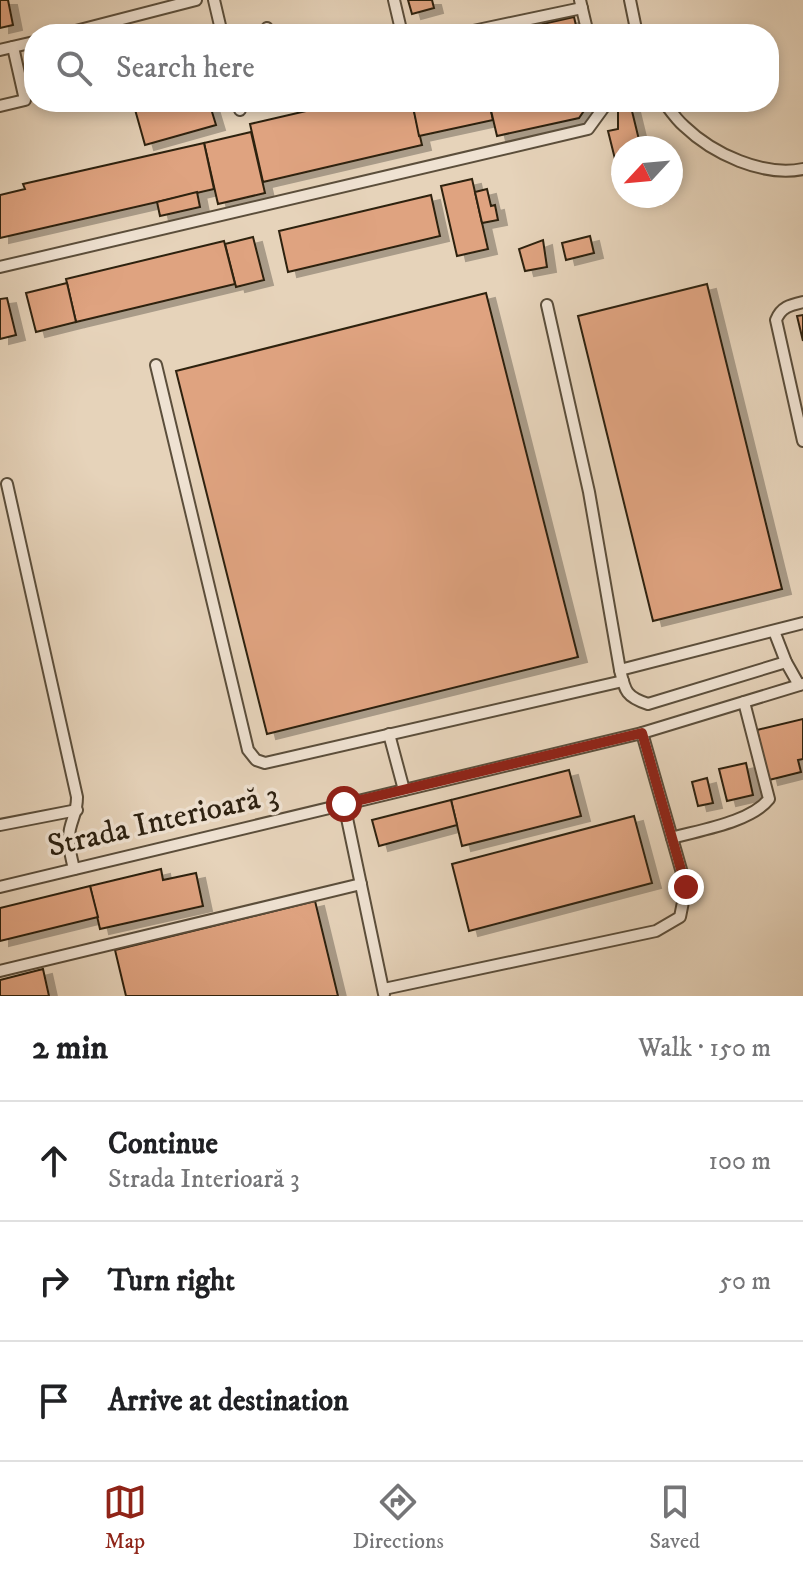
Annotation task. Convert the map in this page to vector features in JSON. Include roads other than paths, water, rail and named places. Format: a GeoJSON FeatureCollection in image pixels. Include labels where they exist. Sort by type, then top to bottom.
{"type":"FeatureCollection","features":[{"type":"Feature","properties":{"kind":"lane"},"geometry":{"type":"LineString","coordinates":[[103,24],[196,0]]}},
{"type":"Feature","properties":{"kind":"lane"},"geometry":{"type":"LineString","coordinates":[[214,0],[220,24]]}},
{"type":"Feature","properties":{"kind":"lane"},"geometry":{"type":"LineString","coordinates":[[394,0],[400,24]]}},
{"type":"Feature","properties":{"kind":"lane"},"geometry":{"type":"LineString","coordinates":[[630,0],[635,24]]}},
{"type":"Feature","properties":{"kind":"lane"},"geometry":{"type":"LineString","coordinates":[[501,24],[581,4],[586,24]]}},
{"type":"Feature","properties":{"kind":"lane"},"geometry":{"type":"LineString","coordinates":[[0,50],[24,44]]}},
{"type":"Feature","properties":{"kind":"lane"},"geometry":{"type":"LineString","coordinates":[[13,47],[24,96]]}},
{"type":"Feature","properties":{"kind":"lane"},"geometry":{"type":"LineString","coordinates":[[0,106],[24,100]]}},
{"type":"Feature","properties":{"kind":"lane"},"geometry":{"type":"LineString","coordinates":[[0,267],[588,129],[600,112]]}},
{"type":"Feature","properties":{"kind":"lane"},"geometry":{"type":"LineString","coordinates":[[672,112],[683,126],[714,149],[761,168],[787,172],[803,169]]}},
{"type":"Feature","properties":{"kind":"lane"},"geometry":{"type":"LineString","coordinates":[[803,302],[786,306],[776,320],[803,441]]}},
{"type":"Feature","properties":{"kind":"lane"},"geometry":{"type":"LineString","coordinates":[[547,305],[589,492],[625,691],[634,700],[648,704],[786,662]]}},
{"type":"Feature","properties":{"kind":"lane"},"geometry":{"type":"LineString","coordinates":[[156,365],[248,750],[256,760],[265,763],[621,676],[803,623]]}},
{"type":"Feature","properties":{"kind":"lane"},"geometry":{"type":"LineString","coordinates":[[7,484],[77,797],[69,843],[74,869]]}},
{"type":"Feature","properties":{"kind":"lane"},"geometry":{"type":"LineString","coordinates":[[774,631],[786,662],[801,685]]}},
{"type":"Feature","properties":{"kind":"lane","name":"Strada Interioară 3"},"geometry":{"type":"LineString","coordinates":[[0,887],[642,733],[801,685]]}},
{"type":"Feature","properties":{"kind":"lane"},"geometry":{"type":"LineString","coordinates":[[672,838],[744,818],[769,799],[744,702]]}},
{"type":"Feature","properties":{"kind":"lane"},"geometry":{"type":"LineString","coordinates":[[344,804],[384,993],[656,931],[680,917],[686,887],[642,733]]}},
{"type":"Feature","properties":{"kind":"lane"},"geometry":{"type":"LineString","coordinates":[[389,734],[404,790]]}},
{"type":"Feature","properties":{"kind":"lane"},"geometry":{"type":"LineString","coordinates":[[0,825],[77,810]]}},
{"type":"Feature","properties":{"kind":"lane"},"geometry":{"type":"LineString","coordinates":[[0,971],[361,884]]}}]}
